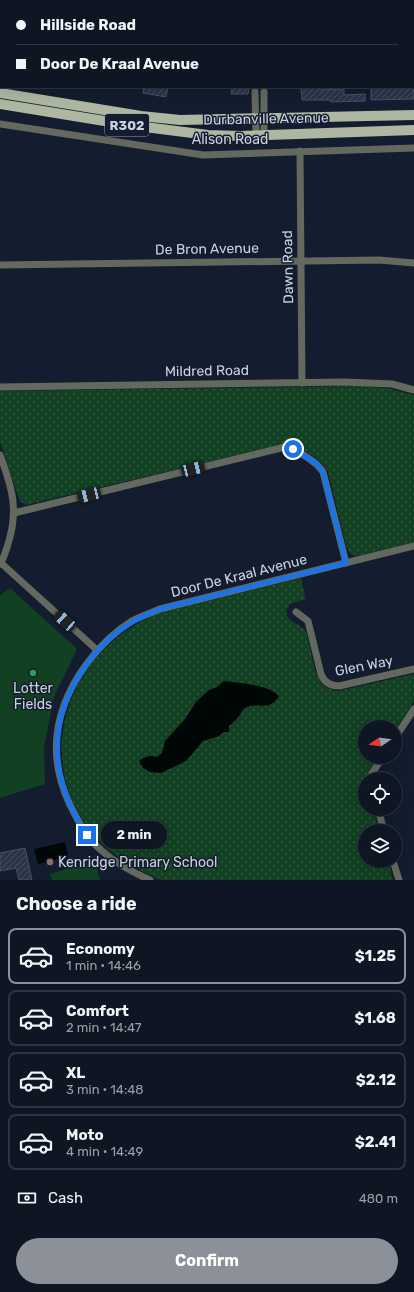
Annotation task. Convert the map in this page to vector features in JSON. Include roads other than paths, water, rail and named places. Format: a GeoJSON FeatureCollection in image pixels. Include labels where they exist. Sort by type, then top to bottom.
{"type":"FeatureCollection","features":[{"type":"Feature","properties":{"kind":"main road","name":"Durbanville Avenue"},"geometry":{"type":"LineString","coordinates":[[0,93],[141,116],[180,120],[414,115]]}},
{"type":"Feature","properties":{"kind":"main road","name":"Durbanville Avenue"},"geometry":{"type":"LineString","coordinates":[[0,104],[181,133],[208,135],[260,135],[414,130]]}},
{"type":"Feature","properties":{"kind":"street"},"geometry":{"type":"LineString","coordinates":[[255,92],[260,119]]}},
{"type":"Feature","properties":{"kind":"street"},"geometry":{"type":"LineString","coordinates":[[260,135],[260,119],[264,92]]}},
{"type":"Feature","properties":{"kind":"street","name":"Alison Road"},"geometry":{"type":"LineString","coordinates":[[0,124],[202,155],[414,148]]}},
{"type":"Feature","properties":{"kind":"street","name":"Dawn Road"},"geometry":{"type":"LineString","coordinates":[[300,151],[302,383]]}},
{"type":"Feature","properties":{"kind":"street","name":"De Bron Avenue"},"geometry":{"type":"LineString","coordinates":[[0,265],[301,260],[379,260],[414,263]]}},
{"type":"Feature","properties":{"kind":"street","name":"Mildred Road"},"geometry":{"type":"LineString","coordinates":[[0,387],[378,382],[414,390]]}},
{"type":"Feature","properties":{"kind":"street"},"geometry":{"type":"LineString","coordinates":[[14,513],[282,448],[288,448],[316,463],[323,472],[346,563]]}},
{"type":"Feature","properties":{"kind":"street"},"geometry":{"type":"LineString","coordinates":[[0,455],[11,487],[14,513],[11,536],[0,564],[97,650]]}},
{"type":"Feature","properties":{"kind":"street","name":"Door De Kraal Avenue"},"geometry":{"type":"LineString","coordinates":[[150,880],[120,865],[93,842],[76,817],[67,797],[62,780],[57,751],[57,739],[61,717],[68,694],[80,673],[97,650],[124,626],[139,617],[160,609],[414,546]]}},
{"type":"Feature","properties":{"kind":"street","name":"Glen Way"},"geometry":{"type":"LineString","coordinates":[[296,612],[308,621],[321,674],[324,681],[331,685],[339,686],[414,669]]}},
{"type":"Feature","properties":{"kind":"street"},"geometry":{"type":"LineString","coordinates":[[402,727],[414,709]]}},
{"type":"Feature","properties":{"kind":"street"},"geometry":{"type":"LineString","coordinates":[[394,868],[395,880]]}},
{"type":"Feature","properties":{"kind":"street"},"geometry":{"type":"LineString","coordinates":[[395,868],[399,880]]}},
{"type":"Feature","properties":{"kind":"place","name":"Lotter Fields"},"geometry":{"type":"Point","coordinates":[33,673]}},
{"type":"Feature","properties":{"kind":"place","name":"Kenridge Primary School"},"geometry":{"type":"Point","coordinates":[50,862]}}]}
